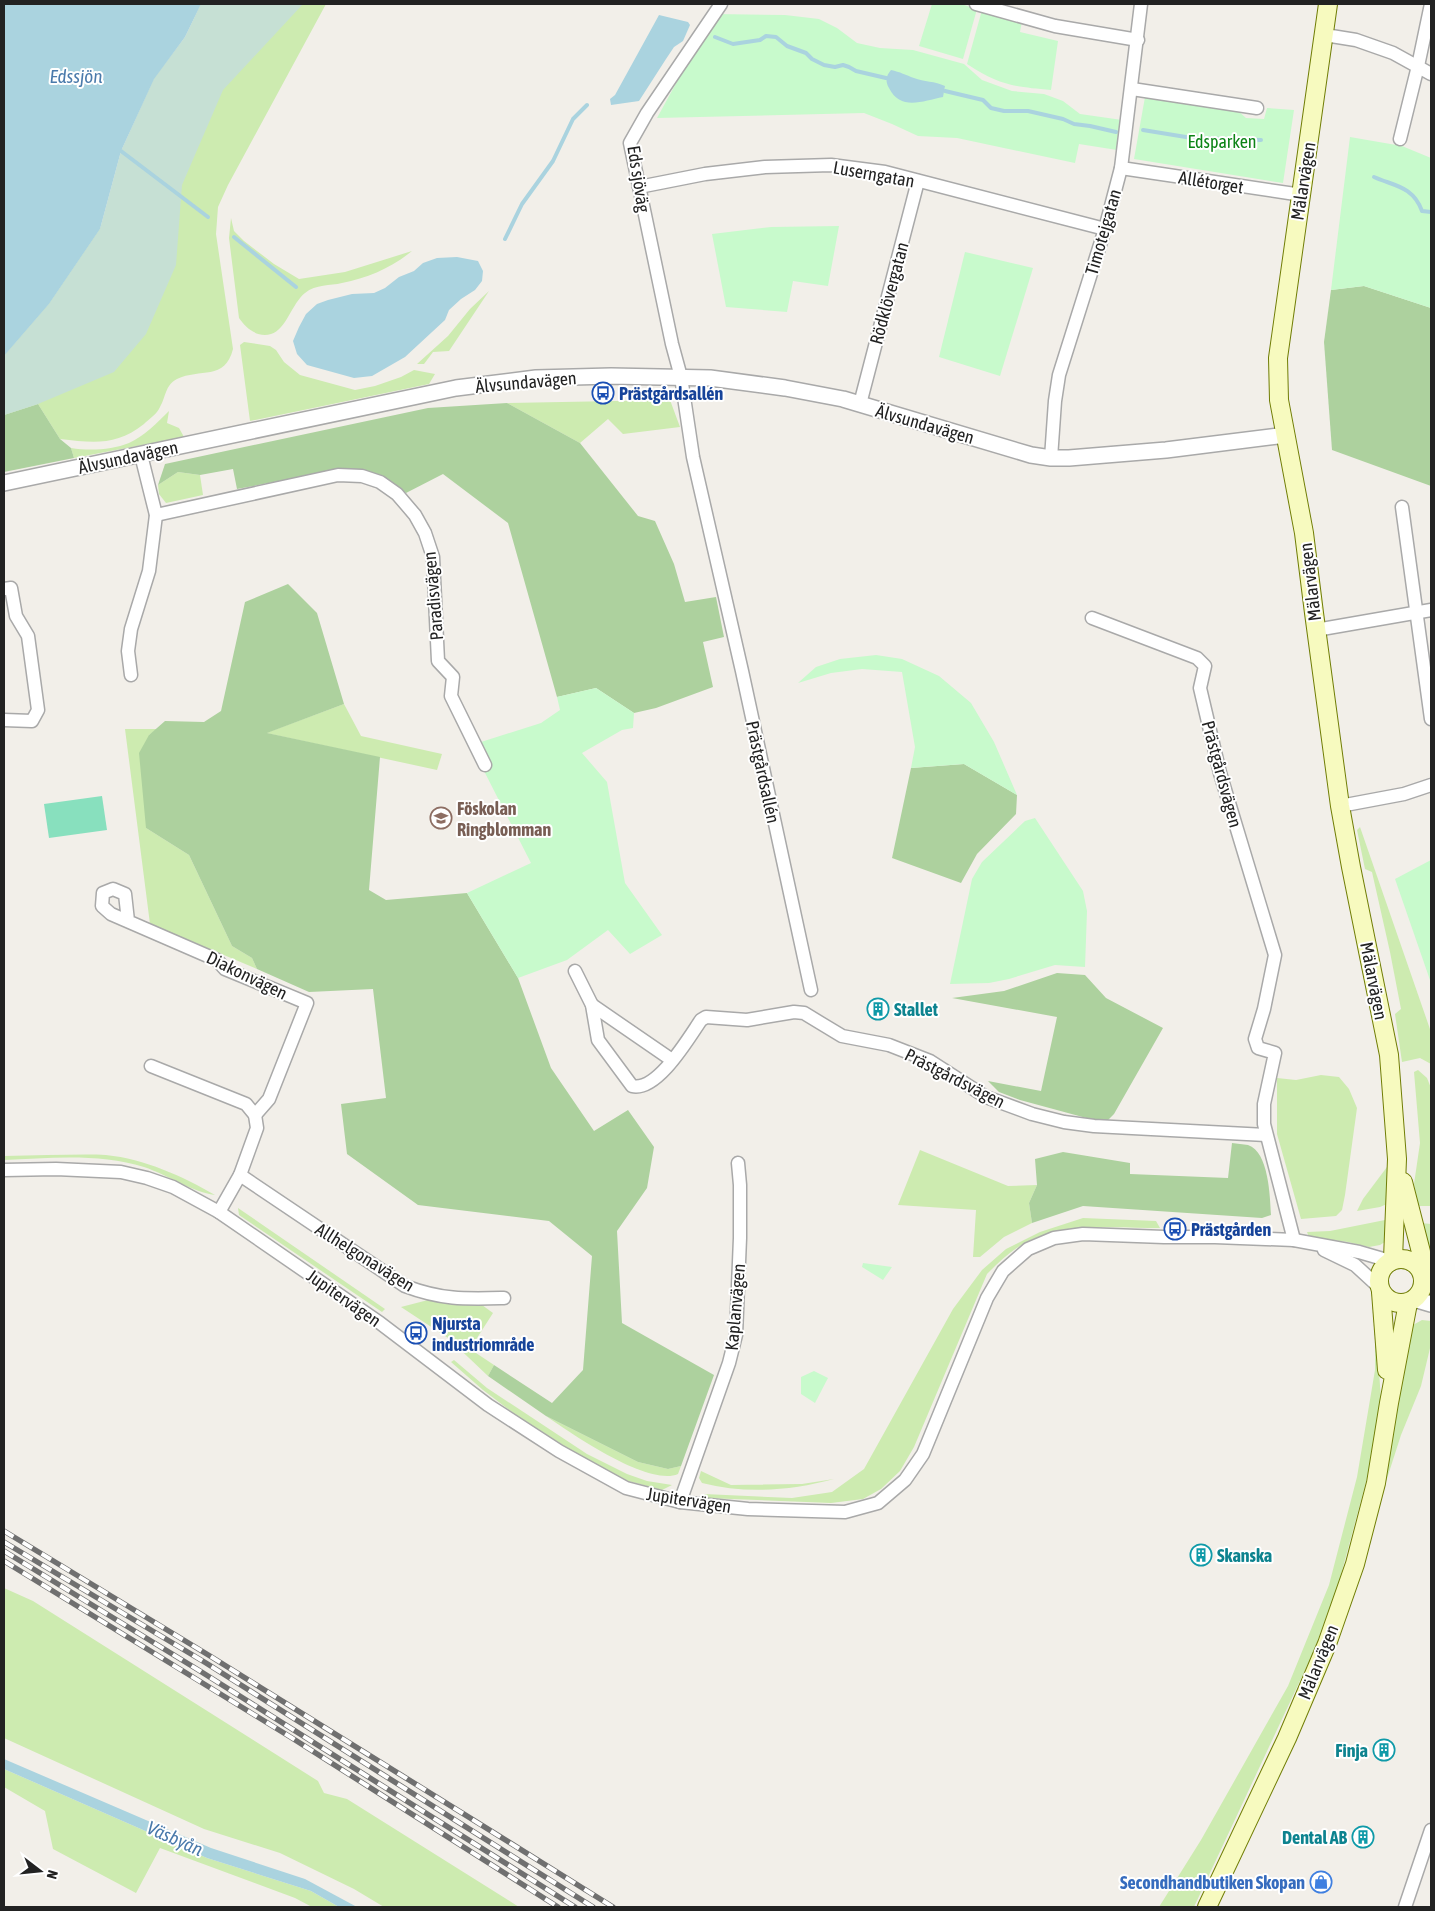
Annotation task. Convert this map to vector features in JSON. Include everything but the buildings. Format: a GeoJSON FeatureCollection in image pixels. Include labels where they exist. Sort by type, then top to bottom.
{"type":"FeatureCollection","features":[{"type":"Feature","properties":{"kind":"main road","name":"Mälarvägen"},"geometry":{"type":"LineString","coordinates":[[1328,4],[1278,358],[1280,400],[1304,533],[1340,806],[1389,1055],[1397,1158],[1392,1260]]}},
{"type":"Feature","properties":{"kind":"main road","name":"Mälarvägen"},"geometry":{"type":"LineString","coordinates":[[1397,1158],[1425,1275]]}},
{"type":"Feature","properties":{"kind":"main road"},"geometry":{"type":"LineString","coordinates":[[1392,1260],[1410,1260],[1425,1275],[1418,1302],[1397,1303],[1385,1297],[1380,1289],[1381,1271],[1392,1260]]}},
{"type":"Feature","properties":{"kind":"main road","name":"Mälarvägen"},"geometry":{"type":"LineString","coordinates":[[1380,1289],[1386,1345],[1388,1403]]}},
{"type":"Feature","properties":{"kind":"main road","name":"Mälarvägen"},"geometry":{"type":"LineString","coordinates":[[1207,1907],[1287,1738],[1327,1644],[1355,1564],[1376,1483],[1388,1403],[1418,1302]]}},
{"type":"Feature","properties":{"kind":"street","name":"Eds sjöväg"},"geometry":{"type":"LineString","coordinates":[[681,377],[638,188],[630,143],[647,113],[721,4]]}},
{"type":"Feature","properties":{"kind":"street"},"geometry":{"type":"LineString","coordinates":[[976,4],[1055,26],[1138,40]]}},
{"type":"Feature","properties":{"kind":"street","name":"Timotejgatan"},"geometry":{"type":"LineString","coordinates":[[1051,458],[1059,375],[1105,229],[1121,168],[1141,4]]}},
{"type":"Feature","properties":{"kind":"street"},"geometry":{"type":"LineString","coordinates":[[1400,139],[1431,4]]}},
{"type":"Feature","properties":{"kind":"street"},"geometry":{"type":"LineString","coordinates":[[1325,35],[1356,40],[1393,53],[1431,74]]}},
{"type":"Feature","properties":{"kind":"street"},"geometry":{"type":"LineString","coordinates":[[1132,89],[1257,108]]}},
{"type":"Feature","properties":{"kind":"street","name":"Luserngatan"},"geometry":{"type":"LineString","coordinates":[[638,188],[704,174],[764,167],[831,165],[885,172],[1105,229]]}},
{"type":"Feature","properties":{"kind":"street","name":"Allétorget"},"geometry":{"type":"LineString","coordinates":[[1121,168],[1302,195]]}},
{"type":"Feature","properties":{"kind":"street","name":"Rödklövergatan"},"geometry":{"type":"LineString","coordinates":[[860,404],[918,181]]}},
{"type":"Feature","properties":{"kind":"street","name":"Älvsundavägen"},"geometry":{"type":"LineString","coordinates":[[4,483],[456,388],[536,378],[611,376],[710,378],[784,388],[843,399],[1031,455],[1051,458],[1166,450],[1286,435]]}},
{"type":"Feature","properties":{"kind":"street","name":"Prästgårdsallén"},"geometry":{"type":"LineString","coordinates":[[681,377],[693,457],[742,671],[811,990]]}},
{"type":"Feature","properties":{"kind":"street"},"geometry":{"type":"LineString","coordinates":[[132,674],[128,651],[131,629],[149,571],[156,514],[141,455]]}},
{"type":"Feature","properties":{"kind":"street","name":"Paradisvägen"},"geometry":{"type":"LineString","coordinates":[[156,514],[338,475],[362,476],[380,482],[397,494],[416,516],[425,533],[432,557],[438,661],[453,677],[451,696],[485,765]]}},
{"type":"Feature","properties":{"kind":"street"},"geometry":{"type":"LineString","coordinates":[[1402,507],[1431,719]]}},
{"type":"Feature","properties":{"kind":"street"},"geometry":{"type":"LineString","coordinates":[[4,589],[11,588],[16,616],[28,636],[38,710],[32,721],[4,720]]}},
{"type":"Feature","properties":{"kind":"street"},"geometry":{"type":"LineString","coordinates":[[1316,630],[1431,610]]}},
{"type":"Feature","properties":{"kind":"street","name":"Prästgårdsvägen"},"geometry":{"type":"LineString","coordinates":[[1092,618],[1197,658],[1205,666],[1200,688],[1220,773],[1275,955],[1264,1009],[1255,1039],[1258,1048],[1275,1053],[1264,1104],[1266,1135],[1294,1240]]}},
{"type":"Feature","properties":{"kind":"street"},"geometry":{"type":"LineString","coordinates":[[1340,806],[1404,794],[1431,785]]}},
{"type":"Feature","properties":{"kind":"street","name":"Diakonvägen"},"geometry":{"type":"LineString","coordinates":[[128,921],[218,960],[225,968],[307,1003],[269,1099],[254,1115]]}},
{"type":"Feature","properties":{"kind":"street","name":"Prästgårdsvägen"},"geometry":{"type":"LineString","coordinates":[[575,971],[592,1006],[598,1040],[632,1086],[643,1086],[666,1069],[700,1020],[706,1017],[747,1020],[794,1012],[804,1013],[842,1036],[889,1045],[930,1061],[986,1097],[1032,1114],[1064,1122],[1094,1126],[1266,1135]]}},
{"type":"Feature","properties":{"kind":"street"},"geometry":{"type":"LineString","coordinates":[[592,1006],[672,1060]]}},
{"type":"Feature","properties":{"kind":"street"},"geometry":{"type":"LineString","coordinates":[[151,1066],[246,1104],[254,1115],[257,1128],[240,1175],[219,1212]]}},
{"type":"Feature","properties":{"kind":"street","name":"Kaplanvägen"},"geometry":{"type":"LineString","coordinates":[[680,1502],[729,1363],[736,1335],[740,1238],[738,1164]]}},
{"type":"Feature","properties":{"kind":"street","name":"Jupitervägen"},"geometry":{"type":"LineString","coordinates":[[4,1170],[56,1168],[121,1172],[147,1178],[172,1187],[219,1212],[380,1322],[488,1405],[559,1451],[626,1488],[680,1502],[748,1509],[845,1512],[878,1503],[905,1480],[923,1454],[987,1298],[1003,1271],[1028,1250],[1054,1238],[1083,1234],[1294,1240],[1392,1260]]}},
{"type":"Feature","properties":{"kind":"street","name":"Allhelgonavägen"},"geometry":{"type":"LineString","coordinates":[[240,1175],[405,1286],[429,1295],[456,1299],[504,1298]]}},
{"type":"Feature","properties":{"kind":"street","name":"Jupitervägen"},"geometry":{"type":"LineString","coordinates":[[1313,1245],[1355,1265],[1380,1289]]}},
{"type":"Feature","properties":{"kind":"street"},"geometry":{"type":"LineString","coordinates":[[1405,1907],[1431,1830]]}},
{"type":"Feature","properties":{"kind":"green space"},"geometry":{"type":"Polygon","coordinates":[[[201,4],[326,4],[228,185],[218,207],[216,234],[233,349],[224,366],[218,370],[186,376],[170,384],[157,412],[134,431],[124,436],[104,441],[60,439],[38,404],[4,415],[4,356],[49,304],[100,229],[201,4]]]}},
{"type":"Feature","properties":{"kind":"green space"},"geometry":{"type":"Polygon","coordinates":[[[201,4],[303,4],[223,90],[182,185],[176,265],[146,334],[114,372],[38,404],[4,415],[4,356],[49,304],[100,229],[121,151],[154,78],[185,37],[201,4]]]}},
{"type":"Feature","properties":{"kind":"green space"},"geometry":{"type":"Polygon","coordinates":[[[932,4],[961,4],[977,9],[963,59],[919,46],[932,4]]]}},
{"type":"Feature","properties":{"kind":"green space"},"geometry":{"type":"Polygon","coordinates":[[[982,10],[1022,21],[1020,32],[1058,41],[1051,90],[1007,84],[967,64],[982,10]]]}},
{"type":"Feature","properties":{"kind":"green space"},"geometry":{"type":"Polygon","coordinates":[[[714,14],[785,15],[819,19],[837,28],[857,43],[880,48],[913,50],[964,64],[982,80],[1012,91],[1044,94],[1063,101],[1080,114],[1122,120],[1117,150],[1079,144],[1075,163],[957,138],[918,136],[864,113],[657,118],[714,14]]]}},
{"type":"Feature","properties":{"kind":"green space","name":"Edsparken"},"geometry":{"type":"Polygon","coordinates":[[[1145,97],[1237,110],[1246,118],[1264,119],[1267,108],[1294,110],[1283,183],[1134,159],[1145,97]]]}},
{"type":"Feature","properties":{"kind":"green space"},"geometry":{"type":"Polygon","coordinates":[[[1350,137],[1402,146],[1431,158],[1431,308],[1364,286],[1331,290],[1350,137]]]}},
{"type":"Feature","properties":{"kind":"green space"},"geometry":{"type":"Polygon","coordinates":[[[231,218],[234,231],[244,241],[274,264],[299,279],[345,272],[412,251],[396,262],[370,275],[352,281],[309,290],[300,297],[285,322],[276,332],[261,335],[249,329],[239,318],[229,238],[231,218]]]}},
{"type":"Feature","properties":{"kind":"green space"},"geometry":{"type":"Polygon","coordinates":[[[839,226],[828,286],[793,281],[787,312],[726,307],[712,234],[771,227],[839,226]]]}},
{"type":"Feature","properties":{"kind":"green space"},"geometry":{"type":"Polygon","coordinates":[[[965,252],[1033,268],[1000,376],[939,357],[965,252]]]}},
{"type":"Feature","properties":{"kind":"green space"},"geometry":{"type":"Polygon","coordinates":[[[1364,286],[1431,308],[1431,486],[1332,450],[1324,342],[1331,290],[1364,286]]]}},
{"type":"Feature","properties":{"kind":"green space"},"geometry":{"type":"Polygon","coordinates":[[[489,291],[449,351],[433,352],[424,364],[417,364],[448,336],[470,309],[489,291]]]}},
{"type":"Feature","properties":{"kind":"green space"},"geometry":{"type":"Polygon","coordinates":[[[244,342],[270,346],[276,350],[284,362],[300,375],[355,390],[375,386],[401,377],[414,370],[435,374],[429,384],[250,421],[240,345],[244,342]]]}},
{"type":"Feature","properties":{"kind":"green space"},"geometry":{"type":"Polygon","coordinates":[[[670,400],[680,427],[623,434],[608,419],[580,443],[507,403],[670,400]]]}},
{"type":"Feature","properties":{"kind":"green space"},"geometry":{"type":"Polygon","coordinates":[[[507,403],[580,443],[638,516],[655,521],[674,564],[685,602],[716,597],[724,637],[703,642],[713,687],[656,708],[634,713],[596,688],[557,697],[508,523],[443,474],[406,493],[385,478],[337,470],[237,489],[233,469],[200,475],[178,472],[158,485],[165,464],[428,408],[507,403]]]}},
{"type":"Feature","properties":{"kind":"green space"},"geometry":{"type":"Polygon","coordinates":[[[38,404],[60,439],[71,448],[74,458],[4,472],[4,415],[38,404]]]}},
{"type":"Feature","properties":{"kind":"green space"},"geometry":{"type":"Polygon","coordinates":[[[169,411],[167,423],[179,428],[184,437],[74,458],[71,448],[100,449],[129,443],[145,433],[169,411]]]}},
{"type":"Feature","properties":{"kind":"green space"},"geometry":{"type":"Polygon","coordinates":[[[178,472],[200,475],[203,495],[166,503],[159,494],[158,485],[178,472]]]}},
{"type":"Feature","properties":{"kind":"green space"},"geometry":{"type":"Polygon","coordinates":[[[288,584],[317,613],[344,704],[267,733],[380,757],[369,890],[386,900],[467,893],[518,978],[551,1068],[594,1131],[628,1110],[654,1147],[647,1188],[617,1231],[622,1323],[714,1375],[681,1466],[668,1469],[638,1462],[546,1416],[488,1376],[494,1365],[552,1403],[583,1370],[592,1256],[549,1221],[418,1205],[347,1154],[341,1104],[386,1098],[373,989],[309,992],[257,969],[252,958],[232,946],[189,855],[146,828],[139,753],[149,735],[165,721],[204,722],[221,711],[245,602],[288,584]]]}},
{"type":"Feature","properties":{"kind":"green space"},"geometry":{"type":"Polygon","coordinates":[[[876,655],[902,659],[939,676],[971,703],[994,742],[1017,795],[964,764],[911,768],[915,747],[902,672],[862,669],[831,673],[798,683],[816,667],[840,659],[876,655]]]}},
{"type":"Feature","properties":{"kind":"green space"},"geometry":{"type":"Polygon","coordinates":[[[596,688],[634,713],[633,728],[622,730],[582,753],[607,782],[625,883],[662,935],[630,954],[608,930],[567,960],[518,978],[467,893],[531,863],[483,769],[481,742],[541,723],[560,710],[557,697],[596,688]]]}},
{"type":"Feature","properties":{"kind":"green space"},"geometry":{"type":"Polygon","coordinates":[[[344,704],[361,736],[442,754],[437,770],[266,733],[344,704]]]}},
{"type":"Feature","properties":{"kind":"green space"},"geometry":{"type":"Polygon","coordinates":[[[125,729],[157,729],[149,735],[146,828],[189,855],[232,946],[252,958],[257,969],[150,924],[125,729]]]}},
{"type":"Feature","properties":{"kind":"green space"},"geometry":{"type":"Polygon","coordinates":[[[964,764],[1017,795],[1016,814],[977,854],[961,883],[892,858],[911,768],[964,764]]]}},
{"type":"Feature","properties":{"kind":"green space"},"geometry":{"type":"Polygon","coordinates":[[[102,796],[107,830],[49,838],[44,804],[102,796]]]}},
{"type":"Feature","properties":{"kind":"green space"},"geometry":{"type":"Polygon","coordinates":[[[1035,818],[1083,891],[1087,911],[1085,967],[1055,965],[989,983],[950,984],[972,879],[982,862],[1025,821],[1035,818]]]}},
{"type":"Feature","properties":{"kind":"green space"},"geometry":{"type":"Polygon","coordinates":[[[1360,827],[1431,1032],[1431,1064],[1420,1058],[1402,1062],[1395,1014],[1401,1009],[1372,872],[1365,869],[1357,830],[1360,827]]]}},
{"type":"Feature","properties":{"kind":"green space"},"geometry":{"type":"Polygon","coordinates":[[[1431,860],[1431,983],[1395,879],[1431,860]]]}},
{"type":"Feature","properties":{"kind":"green space"},"geometry":{"type":"Polygon","coordinates":[[[1057,973],[1085,975],[1106,998],[1163,1028],[1114,1114],[1108,1120],[1090,1119],[1020,1100],[999,1092],[988,1081],[1041,1091],[1057,1017],[952,998],[1004,991],[1057,973]]]}},
{"type":"Feature","properties":{"kind":"green space"},"geometry":{"type":"Polygon","coordinates":[[[1418,1070],[1427,1078],[1431,1088],[1431,1206],[1417,1206],[1414,1184],[1420,1143],[1414,1072],[1418,1070]]]}},
{"type":"Feature","properties":{"kind":"green space"},"geometry":{"type":"Polygon","coordinates":[[[1321,1075],[1339,1077],[1349,1089],[1357,1108],[1345,1195],[1342,1210],[1336,1216],[1301,1219],[1277,1134],[1277,1078],[1296,1080],[1321,1075]]]}},
{"type":"Feature","properties":{"kind":"green space"},"geometry":{"type":"Polygon","coordinates":[[[1232,1143],[1248,1145],[1255,1149],[1260,1156],[1267,1176],[1271,1215],[1262,1218],[1083,1206],[1032,1223],[1029,1203],[1037,1185],[1035,1159],[1063,1152],[1130,1163],[1130,1174],[1228,1178],[1232,1143]]]}},
{"type":"Feature","properties":{"kind":"green space"},"geometry":{"type":"Polygon","coordinates":[[[920,1150],[1008,1186],[1037,1185],[1029,1203],[1032,1223],[1004,1237],[980,1257],[973,1257],[976,1210],[898,1205],[920,1150]]]}},
{"type":"Feature","properties":{"kind":"green space"},"geometry":{"type":"Polygon","coordinates":[[[84,1155],[121,1157],[149,1164],[190,1181],[215,1195],[189,1187],[144,1167],[110,1160],[56,1158],[4,1160],[4,1156],[84,1155]]]}},
{"type":"Feature","properties":{"kind":"green space"},"geometry":{"type":"Polygon","coordinates":[[[1387,1167],[1390,1194],[1387,1204],[1357,1211],[1363,1199],[1387,1167]]]}},
{"type":"Feature","properties":{"kind":"green space"},"geometry":{"type":"Polygon","coordinates":[[[238,1208],[385,1309],[382,1312],[239,1215],[238,1208]]]}},
{"type":"Feature","properties":{"kind":"green space"},"geometry":{"type":"Polygon","coordinates":[[[1083,1218],[1156,1221],[1160,1228],[1108,1227],[1054,1232],[1023,1244],[987,1274],[914,1447],[900,1471],[881,1489],[863,1499],[831,1503],[705,1498],[704,1494],[792,1498],[832,1492],[864,1469],[953,1309],[982,1270],[1006,1249],[1040,1232],[1083,1218]]]}},
{"type":"Feature","properties":{"kind":"green space"},"geometry":{"type":"Polygon","coordinates":[[[1390,1219],[1388,1240],[1380,1245],[1369,1247],[1309,1237],[1307,1232],[1330,1231],[1390,1219]]]}},
{"type":"Feature","properties":{"kind":"green space"},"geometry":{"type":"Polygon","coordinates":[[[1421,1223],[1431,1224],[1431,1254],[1421,1223]]]}},
{"type":"Feature","properties":{"kind":"green space"},"geometry":{"type":"Polygon","coordinates":[[[863,1263],[892,1267],[883,1280],[862,1267],[863,1263]]]}},
{"type":"Feature","properties":{"kind":"green space"},"geometry":{"type":"Polygon","coordinates":[[[428,1300],[456,1305],[482,1305],[493,1313],[470,1349],[494,1365],[488,1376],[448,1338],[401,1307],[428,1300]]]}},
{"type":"Feature","properties":{"kind":"green space"},"geometry":{"type":"Polygon","coordinates":[[[1375,1312],[1381,1400],[1367,1478],[1338,1586],[1313,1653],[1194,1907],[1159,1907],[1201,1840],[1288,1686],[1329,1585],[1357,1477],[1375,1370],[1375,1312]]]}},
{"type":"Feature","properties":{"kind":"green space"},"geometry":{"type":"Polygon","coordinates":[[[1422,1320],[1431,1321],[1431,1344],[1421,1386],[1401,1435],[1383,1491],[1409,1334],[1413,1325],[1422,1320]]]}},
{"type":"Feature","properties":{"kind":"green space"},"geometry":{"type":"Polygon","coordinates":[[[454,1360],[487,1388],[587,1454],[627,1474],[647,1481],[672,1485],[662,1490],[621,1479],[583,1458],[516,1415],[483,1390],[451,1362],[454,1360]]]}},
{"type":"Feature","properties":{"kind":"green space"},"geometry":{"type":"Polygon","coordinates":[[[814,1371],[828,1378],[815,1403],[801,1394],[801,1377],[814,1371]]]}},
{"type":"Feature","properties":{"kind":"green space"},"geometry":{"type":"Polygon","coordinates":[[[546,1416],[638,1462],[668,1469],[681,1466],[678,1474],[665,1476],[648,1473],[630,1466],[591,1445],[546,1416]]]}},
{"type":"Feature","properties":{"kind":"green space"},"geometry":{"type":"Polygon","coordinates":[[[701,1471],[731,1485],[802,1484],[834,1479],[801,1486],[751,1490],[702,1483],[699,1478],[701,1471]]]}},
{"type":"Feature","properties":{"kind":"green space"},"geometry":{"type":"Polygon","coordinates":[[[4,1588],[33,1601],[318,1781],[324,1793],[347,1799],[519,1907],[384,1907],[354,1889],[280,1853],[204,1829],[4,1738],[4,1588]]]}},
{"type":"Feature","properties":{"kind":"green space"},"geometry":{"type":"Polygon","coordinates":[[[4,1769],[207,1858],[311,1891],[339,1907],[312,1907],[295,1898],[160,1848],[136,1893],[53,1849],[45,1811],[4,1787],[4,1769]]]}},
{"type":"Feature","properties":{"kind":"water","name":"Edssjön"},"geometry":{"type":"Polygon","coordinates":[[[4,4],[201,4],[185,37],[154,79],[121,151],[100,229],[49,304],[4,356],[4,4]]]}},
{"type":"Feature","properties":{"kind":"water"},"geometry":{"type":"Polygon","coordinates":[[[659,15],[688,22],[690,25],[683,41],[674,47],[639,101],[611,105],[610,99],[615,95],[659,15]]]}},
{"type":"Feature","properties":{"kind":"water"},"geometry":{"type":"Polygon","coordinates":[[[891,70],[945,86],[943,97],[913,103],[899,100],[887,83],[887,76],[891,70]]]}},
{"type":"Feature","properties":{"kind":"water"},"geometry":{"type":"Polygon","coordinates":[[[457,257],[478,261],[483,271],[482,281],[475,290],[449,310],[445,320],[405,357],[372,376],[354,378],[307,365],[297,354],[293,341],[306,314],[317,304],[352,294],[374,293],[385,288],[399,277],[414,271],[423,263],[437,258],[457,257]]]}},
{"type":"Feature","properties":{"kind":"water","name":"Väsbyån"},"geometry":{"type":"Polygon","coordinates":[[[4,1759],[211,1848],[305,1879],[357,1907],[339,1907],[311,1891],[207,1858],[4,1769],[4,1759]]]}},
{"type":"Feature","properties":{"kind":"waterway"},"geometry":{"type":"LineString","coordinates":[[715,37],[733,44],[760,40],[766,36],[776,37],[787,46],[806,53],[812,59],[824,65],[835,67],[843,65],[856,71],[886,78]]}},
{"type":"Feature","properties":{"kind":"waterway"},"geometry":{"type":"LineString","coordinates":[[945,91],[983,100],[991,108],[1004,111],[1028,111],[1063,119],[1074,124],[1116,132]]}},
{"type":"Feature","properties":{"kind":"waterway"},"geometry":{"type":"LineString","coordinates":[[505,239],[522,204],[553,161],[573,119],[587,105]]}},
{"type":"Feature","properties":{"kind":"waterway"},"geometry":{"type":"LineString","coordinates":[[1143,130],[1192,138],[1261,140]]}},
{"type":"Feature","properties":{"kind":"waterway"},"geometry":{"type":"LineString","coordinates":[[121,151],[208,217]]}},
{"type":"Feature","properties":{"kind":"waterway"},"geometry":{"type":"LineString","coordinates":[[1374,177],[1402,188],[1414,196],[1422,211],[1431,212]]}},
{"type":"Feature","properties":{"kind":"waterway"},"geometry":{"type":"LineString","coordinates":[[234,237],[296,287]]}},
{"type":"Feature","properties":{"kind":"railway"},"geometry":{"type":"LineString","coordinates":[[4,1531],[210,1656],[613,1907]]}},
{"type":"Feature","properties":{"kind":"railway"},"geometry":{"type":"LineString","coordinates":[[4,1542],[206,1663],[593,1907]]}},
{"type":"Feature","properties":{"kind":"railway"},"geometry":{"type":"LineString","coordinates":[[4,1551],[200,1671],[575,1907]]}},
{"type":"Feature","properties":{"kind":"railway"},"geometry":{"type":"LineString","coordinates":[[4,1561],[292,1738],[558,1907]]}},
{"type":"Feature","properties":{"kind":"place","name":"Prästgårdsallén"},"geometry":{"type":"Point","coordinates":[603,393]}},
{"type":"Feature","properties":{"kind":"place","name":"Föskolan Ringblomman"},"geometry":{"type":"Point","coordinates":[441,818]}},
{"type":"Feature","properties":{"kind":"place","name":"Stallet"},"geometry":{"type":"Point","coordinates":[878,1009]}},
{"type":"Feature","properties":{"kind":"place","name":"Prästgården"},"geometry":{"type":"Point","coordinates":[1175,1229]}},
{"type":"Feature","properties":{"kind":"place","name":"Njursta industriområde"},"geometry":{"type":"Point","coordinates":[416,1333]}},
{"type":"Feature","properties":{"kind":"place","name":"Skanska"},"geometry":{"type":"Point","coordinates":[1201,1555]}},
{"type":"Feature","properties":{"kind":"place","name":"Finja"},"geometry":{"type":"Point","coordinates":[1384,1750]}},
{"type":"Feature","properties":{"kind":"place","name":"Dental AB"},"geometry":{"type":"Point","coordinates":[1363,1837]}},
{"type":"Feature","properties":{"kind":"place","name":"Secondhandbutiken Skopan"},"geometry":{"type":"Point","coordinates":[1321,1882]}}]}
